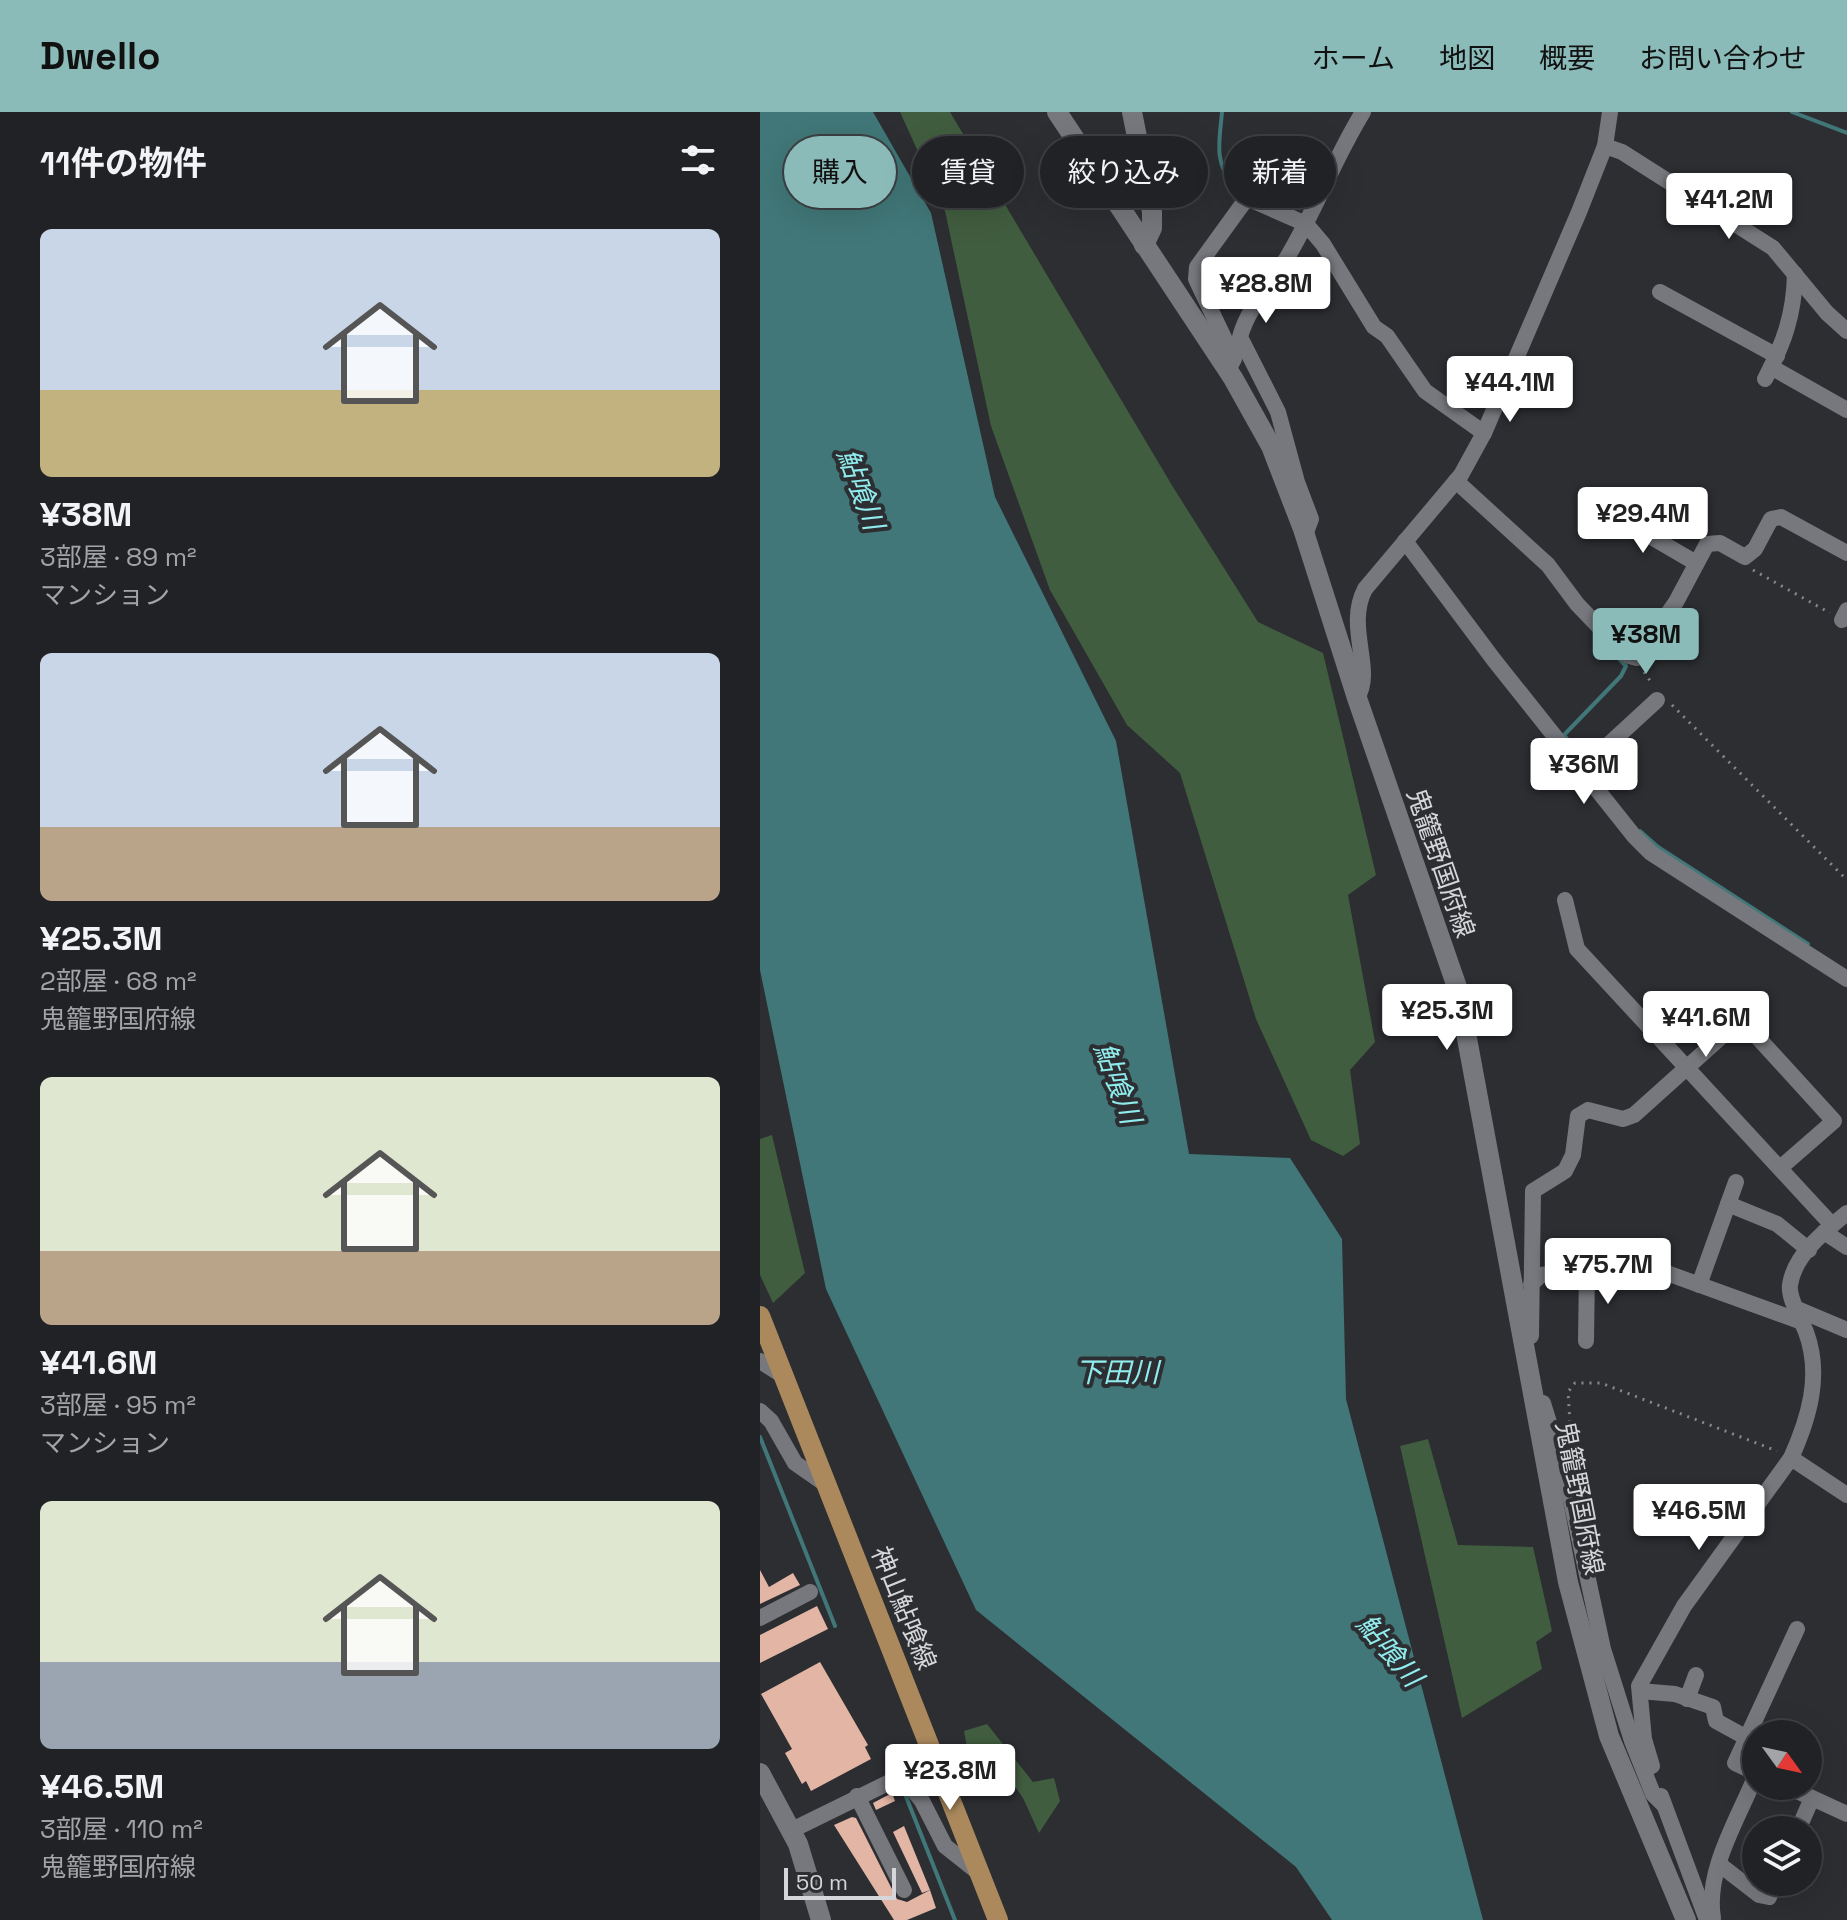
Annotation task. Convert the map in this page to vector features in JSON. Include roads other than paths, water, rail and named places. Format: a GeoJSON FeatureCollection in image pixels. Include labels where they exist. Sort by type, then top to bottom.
{"type":"FeatureCollection","features":[{"type":"Feature","properties":{"kind":"main road","name":"鬼籠野国府線"},"geometry":{"type":"LineString","coordinates":[[1057,112],[1228,370],[1271,446],[1305,535],[1357,698],[1458,990],[1568,1582],[1609,1736],[1686,1920]]}},
{"type":"Feature","properties":{"kind":"main road"},"geometry":{"type":"LineString","coordinates":[[1132,112],[1152,212],[1152,228],[1144,245]]}},
{"type":"Feature","properties":{"kind":"main road","name":"神山鮎喰線"},"geometry":{"type":"LineString","coordinates":[[760,1316],[998,1920]]}},
{"type":"Feature","properties":{"kind":"main road"},"geometry":{"type":"LineString","coordinates":[[760,1773],[792,1830],[821,1920]]}},
{"type":"Feature","properties":{"kind":"street"},"geometry":{"type":"LineString","coordinates":[[1305,535],[1311,519],[1297,482],[1278,412],[1240,337],[1244,323],[1327,187],[1337,155],[1363,112]]}},
{"type":"Feature","properties":{"kind":"street"},"geometry":{"type":"LineString","coordinates":[[1357,698],[1365,686],[1357,605],[1365,589],[1456,481],[1484,433],[1548,289],[1605,146],[1610,112]]}},
{"type":"Feature","properties":{"kind":"street"},"geometry":{"type":"LineString","coordinates":[[1605,146],[1622,152],[1737,222],[1773,248],[1847,331]]}},
{"type":"Feature","properties":{"kind":"street"},"geometry":{"type":"LineString","coordinates":[[1228,370],[1234,359],[1196,279],[1197,267],[1247,198],[1306,224],[1323,244],[1374,327],[1387,336],[1425,391],[1484,433]]}},
{"type":"Feature","properties":{"kind":"street"},"geometry":{"type":"LineString","coordinates":[[1771,367],[1794,311],[1795,274]]}},
{"type":"Feature","properties":{"kind":"street"},"geometry":{"type":"LineString","coordinates":[[1660,292],[1771,367],[1847,410]]}},
{"type":"Feature","properties":{"kind":"street"},"geometry":{"type":"LineString","coordinates":[[1456,481],[1548,565],[1577,604],[1626,655],[1637,658],[1676,602],[1707,544],[1720,543],[1745,557],[1755,549],[1771,519],[1781,517],[1847,553]]}},
{"type":"Feature","properties":{"kind":"street"},"geometry":{"type":"LineString","coordinates":[[1609,512],[1696,563]]}},
{"type":"Feature","properties":{"kind":"street"},"geometry":{"type":"LineString","coordinates":[[1405,541],[1581,770],[1651,853],[1847,979]]}},
{"type":"Feature","properties":{"kind":"street"},"geometry":{"type":"LineString","coordinates":[[1581,770],[1660,697]]}},
{"type":"Feature","properties":{"kind":"street"},"geometry":{"type":"LineString","coordinates":[[1565,900],[1577,949],[1780,1168],[1828,1229],[1847,1247]]}},
{"type":"Feature","properties":{"kind":"street"},"geometry":{"type":"LineString","coordinates":[[1663,1804],[1653,1794],[1632,1741],[1608,1664],[1566,1477],[1528,1367],[1534,1358],[1529,1322],[1533,1191],[1565,1171],[1573,1155],[1578,1116],[1588,1110],[1623,1119],[1634,1115],[1741,1019],[1834,1121],[1780,1168]]}},
{"type":"Feature","properties":{"kind":"street"},"geometry":{"type":"LineString","coordinates":[[1699,1285],[1736,1182]]}},
{"type":"Feature","properties":{"kind":"street"},"geometry":{"type":"LineString","coordinates":[[1728,1204],[1777,1224],[1809,1250]]}},
{"type":"Feature","properties":{"kind":"street"},"geometry":{"type":"LineString","coordinates":[[1710,1920],[1698,1898],[1663,1804],[1644,1739],[1640,1691],[1651,1662],[1684,1606],[1791,1458],[1814,1393],[1811,1346],[1789,1288],[1794,1270],[1809,1250],[1847,1213]]}},
{"type":"Feature","properties":{"kind":"street"},"geometry":{"type":"LineString","coordinates":[[1531,1284],[1541,1275],[1617,1266],[1653,1268],[1847,1330]]}},
{"type":"Feature","properties":{"kind":"street"},"geometry":{"type":"LineString","coordinates":[[1586,1341],[1587,1271]]}},
{"type":"Feature","properties":{"kind":"street"},"geometry":{"type":"LineString","coordinates":[[760,1361],[782,1375]]}},
{"type":"Feature","properties":{"kind":"street"},"geometry":{"type":"LineString","coordinates":[[760,1411],[771,1421],[795,1463],[828,1486]]}},
{"type":"Feature","properties":{"kind":"street"},"geometry":{"type":"LineString","coordinates":[[1791,1458],[1847,1495]]}},
{"type":"Feature","properties":{"kind":"street"},"geometry":{"type":"LineString","coordinates":[[760,1618],[810,1592]]}},
{"type":"Feature","properties":{"kind":"street"},"geometry":{"type":"LineString","coordinates":[[1755,1720],[1797,1629]]}},
{"type":"Feature","properties":{"kind":"street"},"geometry":{"type":"LineString","coordinates":[[1687,1699],[1696,1675]]}},
{"type":"Feature","properties":{"kind":"street"},"geometry":{"type":"LineString","coordinates":[[1640,1691],[1713,1707],[1716,1721],[1742,1735]]}},
{"type":"Feature","properties":{"kind":"street"},"geometry":{"type":"LineString","coordinates":[[1742,1748],[1735,1763],[1742,1767]]}},
{"type":"Feature","properties":{"kind":"street"},"geometry":{"type":"LineString","coordinates":[[792,1830],[896,1777],[922,1801],[945,1846],[980,1874]]}},
{"type":"Feature","properties":{"kind":"street"},"geometry":{"type":"LineString","coordinates":[[857,1796],[904,1890]]}},
{"type":"Feature","properties":{"kind":"street"},"geometry":{"type":"LineString","coordinates":[[1710,1920],[1710,1902],[1719,1864],[1745,1800]]}},
{"type":"Feature","properties":{"kind":"street"},"geometry":{"type":"LineString","coordinates":[[1816,1800],[1847,1814]]}},
{"type":"Feature","properties":{"kind":"street"},"geometry":{"type":"LineString","coordinates":[[1685,1845],[1697,1876],[1698,1898]]}},
{"type":"Feature","properties":{"kind":"street"},"geometry":{"type":"LineString","coordinates":[[1719,1864],[1742,1882]]}},
{"type":"Feature","properties":{"kind":"water","name":"下田川"},"geometry":{"type":"Polygon","coordinates":[[[760,112],[873,112],[887,136],[784,136],[784,208],[896,208],[896,152],[912,180],[912,208],[928,208],[931,213],[995,497],[1116,741],[1189,1154],[1290,1158],[1342,1239],[1346,1399],[1483,1920],[1332,1920],[1296,1867],[976,1610],[826,1289],[760,970],[760,112]]]}},
{"type":"Feature","properties":{"kind":"waterway"},"geometry":{"type":"LineString","coordinates":[[1222,112],[1219,141],[1224,169]]}},
{"type":"Feature","properties":{"kind":"waterway"},"geometry":{"type":"LineString","coordinates":[[1792,112],[1847,133]]}},
{"type":"Feature","properties":{"kind":"waterway"},"geometry":{"type":"LineString","coordinates":[[1577,752],[1564,735],[1621,676],[1626,666],[1620,660]]}},
{"type":"Feature","properties":{"kind":"waterway"},"geometry":{"type":"LineString","coordinates":[[1640,831],[1658,847],[1808,944]]}},
{"type":"Feature","properties":{"kind":"waterway"},"geometry":{"type":"LineString","coordinates":[[760,1437],[835,1626]]}},
{"type":"Feature","properties":{"kind":"waterway"},"geometry":{"type":"LineString","coordinates":[[887,1750],[897,1774]]}},
{"type":"Feature","properties":{"kind":"waterway"},"geometry":{"type":"LineString","coordinates":[[903,1789],[955,1920]]}},
{"type":"Feature","properties":{"kind":"water label","name":"鮎喰川"},"geometry":{"type":"Point","coordinates":[861,489]}},
{"type":"Feature","properties":{"kind":"water label","name":"鮎喰川"},"geometry":{"type":"Point","coordinates":[1118,1083]}},
{"type":"Feature","properties":{"kind":"water label","name":"鮎喰川"},"geometry":{"type":"Point","coordinates":[1390,1650]}}]}
